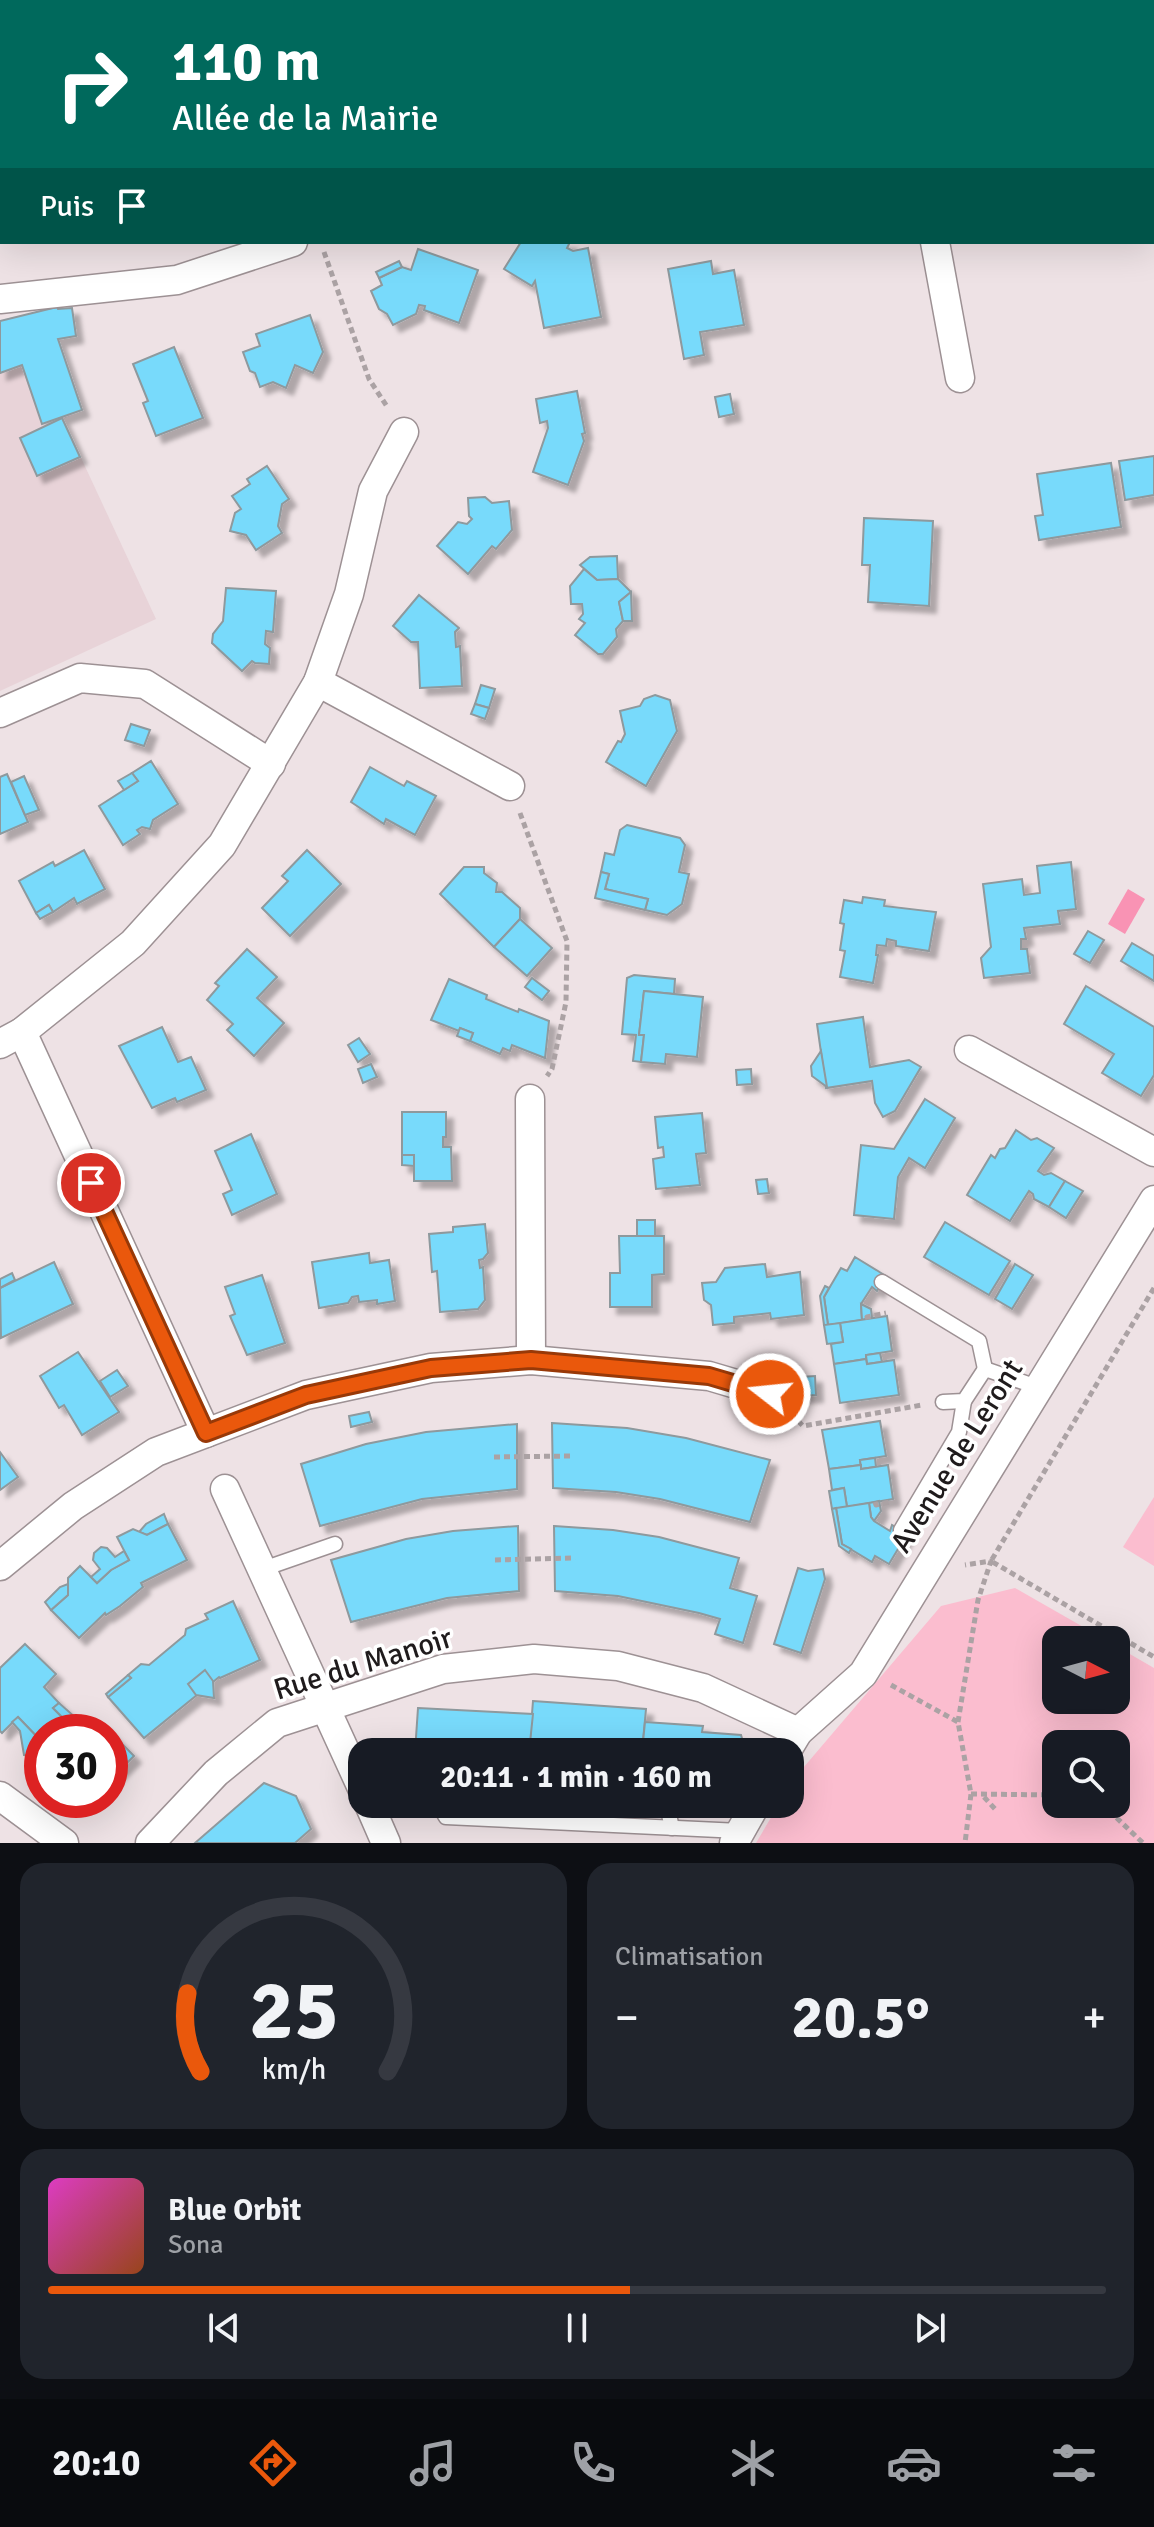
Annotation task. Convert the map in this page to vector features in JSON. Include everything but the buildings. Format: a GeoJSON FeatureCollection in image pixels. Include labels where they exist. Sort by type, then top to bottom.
{"type":"FeatureCollection","features":[{"type":"Feature","properties":{"kind":"street"},"geometry":{"type":"LineString","coordinates":[[0,299],[177,280],[287,244]]}},
{"type":"Feature","properties":{"kind":"street"},"geometry":{"type":"LineString","coordinates":[[935,244],[960,378]]}},
{"type":"Feature","properties":{"kind":"street"},"geometry":{"type":"LineString","coordinates":[[206,1433],[11,1038],[133,943],[222,845],[318,682],[349,594],[373,491],[404,432]]}},
{"type":"Feature","properties":{"kind":"street"},"geometry":{"type":"LineString","coordinates":[[0,713],[80,678],[145,684],[271,764]]}},
{"type":"Feature","properties":{"kind":"street"},"geometry":{"type":"LineString","coordinates":[[318,682],[510,786]]}},
{"type":"Feature","properties":{"kind":"street"},"geometry":{"type":"LineString","coordinates":[[969,1050],[1154,1152]]}},
{"type":"Feature","properties":{"kind":"street"},"geometry":{"type":"LineString","coordinates":[[530,1099],[531,1360]]}},
{"type":"Feature","properties":{"kind":"street","name":"Avenue de Leront"},"geometry":{"type":"LineString","coordinates":[[796,1738],[863,1674],[1154,1200]]}},
{"type":"Feature","properties":{"kind":"street"},"geometry":{"type":"LineString","coordinates":[[0,1566],[73,1506],[156,1452],[306,1395],[431,1368],[531,1360],[709,1376],[770,1394]]}},
{"type":"Feature","properties":{"kind":"street"},"geometry":{"type":"LineString","coordinates":[[225,1489],[348,1756]]}},
{"type":"Feature","properties":{"kind":"street","name":"Rue du Manoir"},"geometry":{"type":"LineString","coordinates":[[150,1843],[216,1773],[277,1723],[443,1669],[534,1659],[618,1666],[703,1688],[785,1738]]}},
{"type":"Feature","properties":{"kind":"street"},"geometry":{"type":"LineString","coordinates":[[0,1796],[64,1843]]}},
{"type":"Feature","properties":{"kind":"street"},"geometry":{"type":"LineString","coordinates":[[375,1818],[386,1843]]}},
{"type":"Feature","properties":{"kind":"street"},"geometry":{"type":"LineString","coordinates":[[737,1837],[748,1818]]}},
{"type":"Feature","properties":{"kind":"lane"},"geometry":{"type":"LineString","coordinates":[[882,1282],[979,1341],[985,1369],[964,1401],[959,1432],[901,1530]]}},
{"type":"Feature","properties":{"kind":"lane"},"geometry":{"type":"LineString","coordinates":[[985,1369],[1040,1388]]}},
{"type":"Feature","properties":{"kind":"lane"},"geometry":{"type":"LineString","coordinates":[[943,1402],[964,1401]]}},
{"type":"Feature","properties":{"kind":"lane"},"geometry":{"type":"LineString","coordinates":[[263,1569],[335,1544]]}},
{"type":"Feature","properties":{"kind":"lane"},"geometry":{"type":"LineString","coordinates":[[467,1818],[672,1828],[737,1837]]}},
{"type":"Feature","properties":{"kind":"lane"},"geometry":{"type":"LineString","coordinates":[[670,1818],[672,1828]]}},
{"type":"Feature","properties":{"kind":"path"},"geometry":{"type":"LineString","coordinates":[[322,244],[369,379],[404,432]]}},
{"type":"Feature","properties":{"kind":"path"},"geometry":{"type":"LineString","coordinates":[[510,786],[567,941],[566,1002],[552,1069],[530,1099]]}},
{"type":"Feature","properties":{"kind":"path"},"geometry":{"type":"LineString","coordinates":[[965,1843],[971,1794],[958,1722],[978,1600],[991,1561],[1154,1288]]}},
{"type":"Feature","properties":{"kind":"path"},"geometry":{"type":"LineString","coordinates":[[770,1394],[803,1426],[943,1402]]}},
{"type":"Feature","properties":{"kind":"path"},"geometry":{"type":"LineString","coordinates":[[494,1457],[573,1456]]}},
{"type":"Feature","properties":{"kind":"path"},"geometry":{"type":"LineString","coordinates":[[495,1560],[575,1558]]}},
{"type":"Feature","properties":{"kind":"path"},"geometry":{"type":"LineString","coordinates":[[964,1565],[991,1561],[1154,1657]]}},
{"type":"Feature","properties":{"kind":"path"},"geometry":{"type":"LineString","coordinates":[[863,1674],[895,1687],[958,1722]]}},
{"type":"Feature","properties":{"kind":"path"},"geometry":{"type":"LineString","coordinates":[[971,1794],[1042,1795]]}},
{"type":"Feature","properties":{"kind":"path"},"geometry":{"type":"LineString","coordinates":[[984,1796],[995,1809]]}},
{"type":"Feature","properties":{"kind":"path"},"geometry":{"type":"LineString","coordinates":[[1117,1818],[1143,1843]]}},
{"type":"Feature","properties":{"kind":"shaded area"},"geometry":{"type":"Polygon","coordinates":[[[57,307],[72,308],[76,336],[59,340],[82,410],[63,419],[156,619],[0,691],[0,321],[57,307]]]}},
{"type":"Feature","properties":{"kind":"shaded area"},"geometry":{"type":"Polygon","coordinates":[[[1128,889],[1145,899],[1125,934],[1108,924],[1128,889]]]}},
{"type":"Feature","properties":{"kind":"shaded area"},"geometry":{"type":"Polygon","coordinates":[[[1154,1497],[1154,1566],[1123,1547],[1154,1497]]]}},
{"type":"Feature","properties":{"kind":"shaded area"},"geometry":{"type":"Polygon","coordinates":[[[1015,1588],[1082,1626],[1042,1626],[1042,1714],[1130,1714],[1130,1654],[1154,1668],[1154,1843],[756,1843],[771,1818],[804,1818],[804,1767],[941,1606],[1015,1588]]]}},
{"type":"Feature","properties":{"kind":"route"},"geometry":{"type":"LineString","coordinates":[[91,1183],[206,1433],[306,1395],[431,1368],[531,1360],[709,1376],[770,1394]]}}]}
